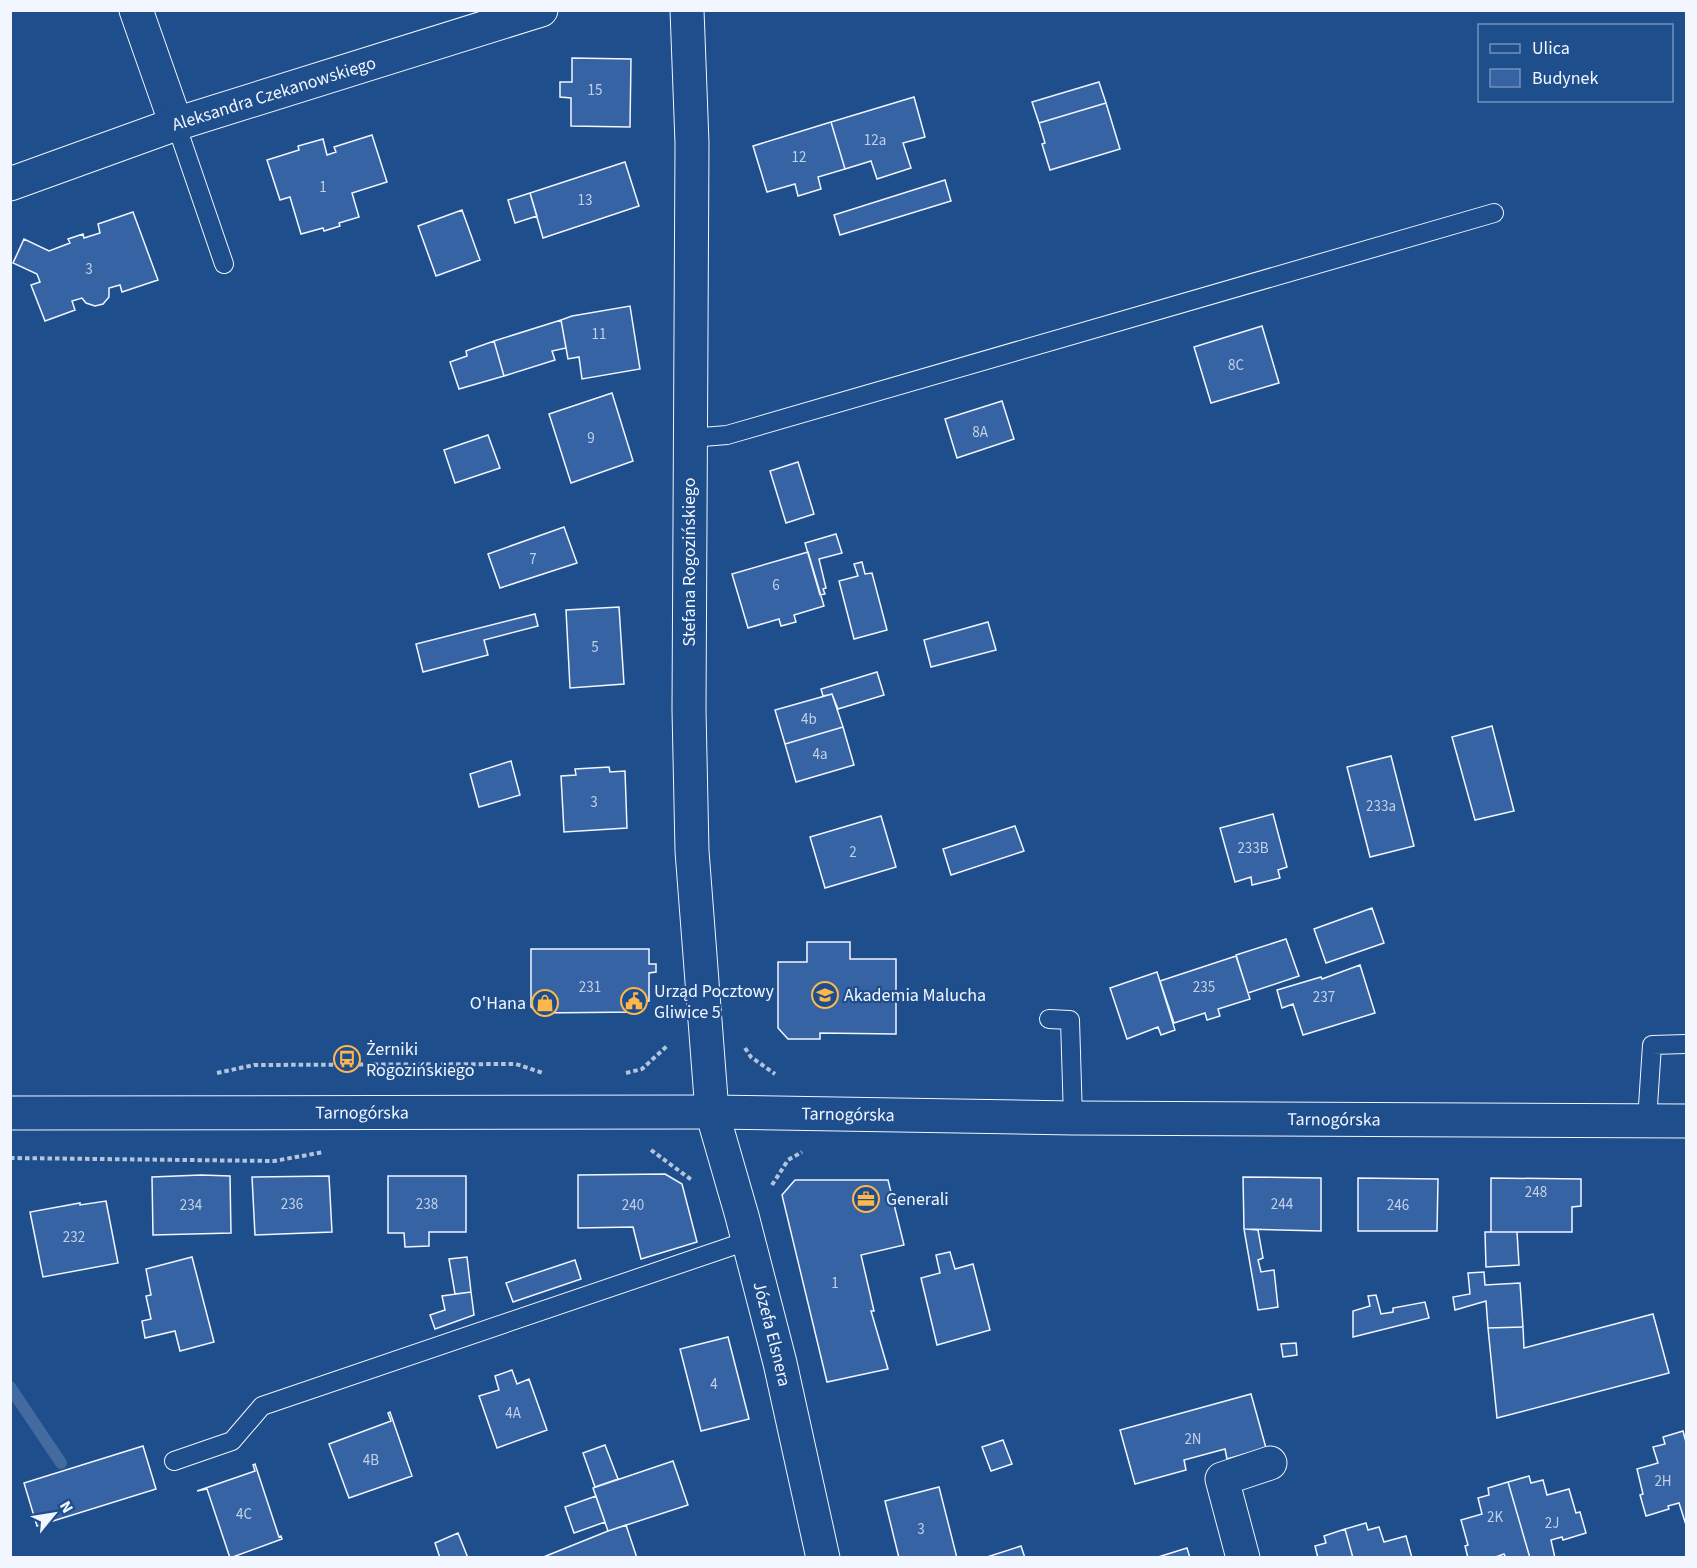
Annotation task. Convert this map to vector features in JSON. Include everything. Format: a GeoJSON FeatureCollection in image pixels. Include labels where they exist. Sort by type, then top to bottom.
{"type":"FeatureCollection","features":[{"type":"Feature","properties":{"kind":"street"},"geometry":{"type":"LineString","coordinates":[[136,10],[176,124]]}},
{"type":"Feature","properties":{"kind":"street","name":"Aleksandra Czekanowskiego"},"geometry":{"type":"LineString","coordinates":[[10,184],[176,124],[541,10]]}},
{"type":"Feature","properties":{"kind":"street","name":"Stefana Rogozińskiego"},"geometry":{"type":"LineString","coordinates":[[687,10],[692,143],[689,710],[692,851],[712,1112]]}},
{"type":"Feature","properties":{"kind":"street","name":"Tarnogórska"},"geometry":{"type":"LineString","coordinates":[[10,1113],[712,1112],[1073,1118],[1686,1121]]}},
{"type":"Feature","properties":{"kind":"street","name":"Józefa Elsnera"},"geometry":{"type":"LineString","coordinates":[[712,1112],[780,1363],[824,1557]]}},
{"type":"Feature","properties":{"kind":"street"},"geometry":{"type":"LineString","coordinates":[[1243,1557],[1222,1479],[1270,1464]]}},
{"type":"Feature","properties":{"kind":"lane"},"geometry":{"type":"LineString","coordinates":[[176,124],[224,264]]}},
{"type":"Feature","properties":{"kind":"lane"},"geometry":{"type":"LineString","coordinates":[[690,438],[727,435],[1494,213]]}},
{"type":"Feature","properties":{"kind":"lane"},"geometry":{"type":"LineString","coordinates":[[1049,1019],[1070,1020],[1073,1118]]}},
{"type":"Feature","properties":{"kind":"lane"},"geometry":{"type":"LineString","coordinates":[[1647,1120],[1652,1045],[1686,1044]]}},
{"type":"Feature","properties":{"kind":"lane"},"geometry":{"type":"LineString","coordinates":[[174,1461],[232,1441],[262,1406],[747,1241]]}},
{"type":"Feature","properties":{"kind":"path"},"geometry":{"type":"LineString","coordinates":[[210,1075],[254,1065],[516,1064],[549,1075]]}},
{"type":"Feature","properties":{"kind":"path"},"geometry":{"type":"LineString","coordinates":[[615,1076],[642,1069]]}},
{"type":"Feature","properties":{"kind":"building"},"geometry":{"type":"Polygon","coordinates":[[[572,58],[631,59],[630,127],[571,126],[571,98],[560,97],[560,82],[572,82],[572,58]]]}},
{"type":"Feature","properties":{"kind":"building"},"geometry":{"type":"Polygon","coordinates":[[[1099,82],[1106,103],[1039,123],[1032,102],[1099,82]]]}},
{"type":"Feature","properties":{"kind":"building"},"geometry":{"type":"Polygon","coordinates":[[[914,97],[925,137],[903,143],[911,168],[877,179],[871,161],[845,169],[831,122],[914,97]]]}},
{"type":"Feature","properties":{"kind":"building"},"geometry":{"type":"Polygon","coordinates":[[[1106,103],[1120,149],[1050,170],[1042,144],[1045,143],[1039,123],[1106,103]]]}},
{"type":"Feature","properties":{"kind":"building"},"geometry":{"type":"Polygon","coordinates":[[[831,122],[845,169],[818,177],[821,189],[798,196],[795,184],[767,192],[753,146],[831,122]]]}},
{"type":"Feature","properties":{"kind":"building"},"geometry":{"type":"Polygon","coordinates":[[[372,135],[387,182],[352,193],[359,217],[339,223],[340,226],[324,231],[323,228],[301,234],[290,197],[280,200],[267,160],[299,150],[298,146],[323,139],[327,155],[336,152],[334,147],[372,135]]]}},
{"type":"Feature","properties":{"kind":"building"},"geometry":{"type":"Polygon","coordinates":[[[625,162],[639,206],[543,238],[530,193],[625,162]]]}},
{"type":"Feature","properties":{"kind":"building"},"geometry":{"type":"Polygon","coordinates":[[[945,180],[951,201],[840,235],[834,215],[945,180]]]}},
{"type":"Feature","properties":{"kind":"building"},"geometry":{"type":"Polygon","coordinates":[[[530,193],[537,216],[515,223],[508,200],[530,193]]]}},
{"type":"Feature","properties":{"kind":"building"},"geometry":{"type":"Polygon","coordinates":[[[462,210],[480,260],[436,276],[418,226],[462,210]]]}},
{"type":"Feature","properties":{"kind":"building"},"geometry":{"type":"Polygon","coordinates":[[[133,212],[158,280],[122,292],[120,285],[109,288],[109,297],[103,304],[95,306],[86,303],[82,298],[72,301],[75,310],[45,321],[31,285],[40,282],[37,274],[13,263],[24,239],[49,251],[70,243],[68,239],[83,234],[84,238],[100,233],[98,224],[133,212]]]}},
{"type":"Feature","properties":{"kind":"building"},"geometry":{"type":"Polygon","coordinates":[[[630,306],[640,369],[582,379],[579,357],[568,359],[561,320],[630,306]]]}},
{"type":"Feature","properties":{"kind":"building"},"geometry":{"type":"Polygon","coordinates":[[[561,320],[566,348],[552,351],[555,360],[504,376],[494,341],[561,320]]]}},
{"type":"Feature","properties":{"kind":"building"},"geometry":{"type":"Polygon","coordinates":[[[1262,326],[1279,383],[1211,403],[1194,347],[1262,326]]]}},
{"type":"Feature","properties":{"kind":"building"},"geometry":{"type":"Polygon","coordinates":[[[494,341],[504,376],[459,389],[450,362],[467,356],[466,351],[494,341]]]}},
{"type":"Feature","properties":{"kind":"building"},"geometry":{"type":"Polygon","coordinates":[[[612,393],[633,461],[571,483],[549,414],[612,393]]]}},
{"type":"Feature","properties":{"kind":"building"},"geometry":{"type":"Polygon","coordinates":[[[1002,401],[1014,439],[957,458],[945,419],[1002,401]]]}},
{"type":"Feature","properties":{"kind":"building"},"geometry":{"type":"Polygon","coordinates":[[[488,435],[500,468],[455,483],[444,450],[488,435]]]}},
{"type":"Feature","properties":{"kind":"building"},"geometry":{"type":"Polygon","coordinates":[[[798,462],[814,514],[786,523],[770,471],[798,462]]]}},
{"type":"Feature","properties":{"kind":"building"},"geometry":{"type":"Polygon","coordinates":[[[564,527],[577,563],[500,588],[488,554],[564,527]]]}},
{"type":"Feature","properties":{"kind":"building"},"geometry":{"type":"Polygon","coordinates":[[[836,534],[842,553],[819,559],[826,588],[823,589],[825,594],[820,595],[805,543],[836,534]]]}},
{"type":"Feature","properties":{"kind":"building"},"geometry":{"type":"Polygon","coordinates":[[[808,552],[824,606],[794,615],[796,622],[781,626],[779,619],[748,628],[732,574],[808,552]]]}},
{"type":"Feature","properties":{"kind":"building"},"geometry":{"type":"Polygon","coordinates":[[[862,562],[865,574],[872,573],[887,630],[854,639],[839,581],[858,576],[854,564],[862,562]]]}},
{"type":"Feature","properties":{"kind":"building"},"geometry":{"type":"Polygon","coordinates":[[[619,607],[624,684],[570,688],[566,610],[619,607]]]}},
{"type":"Feature","properties":{"kind":"building"},"geometry":{"type":"Polygon","coordinates":[[[535,614],[538,626],[484,640],[488,655],[423,672],[416,644],[535,614]]]}},
{"type":"Feature","properties":{"kind":"building"},"geometry":{"type":"Polygon","coordinates":[[[988,622],[996,650],[931,667],[924,640],[988,622]]]}},
{"type":"Feature","properties":{"kind":"building"},"geometry":{"type":"Polygon","coordinates":[[[877,672],[884,695],[838,709],[832,694],[823,696],[821,689],[877,672]]]}},
{"type":"Feature","properties":{"kind":"building"},"geometry":{"type":"Polygon","coordinates":[[[832,694],[843,727],[785,744],[775,710],[832,694]]]}},
{"type":"Feature","properties":{"kind":"building"},"geometry":{"type":"Polygon","coordinates":[[[1492,726],[1514,811],[1475,820],[1452,737],[1492,726]]]}},
{"type":"Feature","properties":{"kind":"building"},"geometry":{"type":"Polygon","coordinates":[[[843,727],[854,765],[796,782],[785,744],[843,727]]]}},
{"type":"Feature","properties":{"kind":"building"},"geometry":{"type":"Polygon","coordinates":[[[1391,756],[1414,846],[1370,857],[1347,767],[1391,756]]]}},
{"type":"Feature","properties":{"kind":"building"},"geometry":{"type":"Polygon","coordinates":[[[511,761],[520,795],[479,807],[470,774],[511,761]]]}},
{"type":"Feature","properties":{"kind":"building"},"geometry":{"type":"Polygon","coordinates":[[[609,767],[610,772],[625,771],[627,828],[564,832],[561,776],[576,775],[575,769],[609,767]]]}},
{"type":"Feature","properties":{"kind":"building"},"geometry":{"type":"Polygon","coordinates":[[[1273,814],[1287,867],[1278,870],[1280,878],[1252,885],[1251,877],[1235,882],[1220,828],[1273,814]]]}},
{"type":"Feature","properties":{"kind":"building"},"geometry":{"type":"Polygon","coordinates":[[[881,816],[896,867],[825,888],[810,837],[881,816]]]}},
{"type":"Feature","properties":{"kind":"building"},"geometry":{"type":"Polygon","coordinates":[[[1015,826],[1024,851],[951,875],[943,849],[1015,826]]]}},
{"type":"Feature","properties":{"kind":"building"},"geometry":{"type":"Polygon","coordinates":[[[1372,908],[1384,943],[1326,963],[1314,929],[1372,908]]]}},
{"type":"Feature","properties":{"kind":"building"},"geometry":{"type":"Polygon","coordinates":[[[1286,939],[1299,976],[1248,993],[1236,955],[1286,939]]]}},
{"type":"Feature","properties":{"kind":"building"},"geometry":{"type":"Polygon","coordinates":[[[807,942],[850,942],[850,959],[896,959],[896,1034],[820,1033],[820,1039],[788,1039],[778,1028],[778,962],[807,962],[807,942]]]}},
{"type":"Feature","properties":{"kind":"building"},"geometry":{"type":"Polygon","coordinates":[[[531,949],[649,949],[649,964],[656,964],[656,972],[649,973],[649,1001],[637,1012],[538,1013],[531,1007],[531,949]]]}},
{"type":"Feature","properties":{"kind":"building"},"geometry":{"type":"Polygon","coordinates":[[[1236,956],[1250,999],[1218,1009],[1220,1016],[1207,1020],[1205,1013],[1174,1023],[1160,981],[1236,956]]]}},
{"type":"Feature","properties":{"kind":"building"},"geometry":{"type":"Polygon","coordinates":[[[1360,965],[1375,1013],[1303,1035],[1293,1004],[1282,1008],[1277,990],[1321,977],[1322,979],[1360,965]]]}},
{"type":"Feature","properties":{"kind":"building"},"geometry":{"type":"Polygon","coordinates":[[[1157,972],[1175,1030],[1161,1035],[1158,1027],[1127,1039],[1110,988],[1157,972]]]}},
{"type":"Feature","properties":{"kind":"building"},"geometry":{"type":"Polygon","coordinates":[[[665,1174],[682,1184],[697,1242],[641,1259],[633,1227],[578,1228],[578,1175],[665,1174]]]}},
{"type":"Feature","properties":{"kind":"building"},"geometry":{"type":"Polygon","coordinates":[[[230,1176],[231,1233],[153,1235],[152,1177],[230,1176]]]}},
{"type":"Feature","properties":{"kind":"building"},"geometry":{"type":"Polygon","coordinates":[[[329,1176],[332,1232],[255,1235],[252,1177],[329,1176]]]}},
{"type":"Feature","properties":{"kind":"building"},"geometry":{"type":"Polygon","coordinates":[[[388,1176],[466,1176],[466,1232],[429,1232],[429,1246],[405,1247],[404,1233],[388,1233],[388,1176]]]}},
{"type":"Feature","properties":{"kind":"building"},"geometry":{"type":"Polygon","coordinates":[[[1243,1177],[1321,1178],[1321,1231],[1244,1229],[1243,1177]]]}},
{"type":"Feature","properties":{"kind":"building"},"geometry":{"type":"Polygon","coordinates":[[[1358,1178],[1438,1179],[1437,1231],[1358,1231],[1358,1178]]]}},
{"type":"Feature","properties":{"kind":"building"},"geometry":{"type":"Polygon","coordinates":[[[1491,1178],[1581,1179],[1581,1206],[1572,1207],[1572,1232],[1491,1232],[1491,1178]]]}},
{"type":"Feature","properties":{"kind":"building"},"geometry":{"type":"Polygon","coordinates":[[[795,1180],[888,1180],[904,1245],[861,1255],[874,1311],[871,1311],[888,1369],[827,1382],[782,1195],[795,1180]]]}},
{"type":"Feature","properties":{"kind":"building"},"geometry":{"type":"Polygon","coordinates":[[[106,1201],[118,1263],[43,1277],[30,1212],[106,1201]]]}},
{"type":"Feature","properties":{"kind":"building"},"geometry":{"type":"Polygon","coordinates":[[[1244,1229],[1258,1230],[1263,1258],[1258,1260],[1261,1272],[1274,1270],[1278,1307],[1258,1310],[1244,1229]]]}},
{"type":"Feature","properties":{"kind":"building"},"geometry":{"type":"Polygon","coordinates":[[[1485,1232],[1517,1232],[1519,1265],[1486,1267],[1485,1232]]]}},
{"type":"Feature","properties":{"kind":"building"},"geometry":{"type":"Polygon","coordinates":[[[950,1252],[955,1269],[973,1264],[990,1330],[937,1345],[921,1278],[940,1273],[936,1255],[950,1252]]]}},
{"type":"Feature","properties":{"kind":"building"},"geometry":{"type":"Polygon","coordinates":[[[192,1257],[214,1342],[180,1351],[175,1331],[145,1338],[142,1321],[151,1319],[146,1296],[151,1295],[146,1269],[192,1257]]]}},
{"type":"Feature","properties":{"kind":"building"},"geometry":{"type":"Polygon","coordinates":[[[467,1257],[471,1292],[455,1294],[449,1259],[467,1257]]]}},
{"type":"Feature","properties":{"kind":"building"},"geometry":{"type":"Polygon","coordinates":[[[575,1260],[581,1279],[513,1302],[506,1283],[575,1260]]]}},
{"type":"Feature","properties":{"kind":"building"},"geometry":{"type":"Polygon","coordinates":[[[1484,1272],[1485,1285],[1520,1283],[1523,1327],[1488,1328],[1486,1301],[1455,1310],[1453,1297],[1470,1294],[1468,1273],[1484,1272]]]}},
{"type":"Feature","properties":{"kind":"building"},"geometry":{"type":"Polygon","coordinates":[[[471,1292],[474,1315],[435,1329],[430,1315],[445,1310],[442,1296],[471,1292]]]}},
{"type":"Feature","properties":{"kind":"building"},"geometry":{"type":"Polygon","coordinates":[[[1376,1295],[1381,1314],[1393,1312],[1393,1308],[1425,1302],[1429,1318],[1353,1337],[1353,1311],[1370,1306],[1368,1296],[1376,1295]]]}},
{"type":"Feature","properties":{"kind":"building"},"geometry":{"type":"Polygon","coordinates":[[[1653,1314],[1669,1373],[1497,1418],[1488,1328],[1523,1327],[1524,1348],[1653,1314]]]}},
{"type":"Feature","properties":{"kind":"building"},"geometry":{"type":"Polygon","coordinates":[[[728,1337],[749,1419],[701,1431],[680,1349],[728,1337]]]}},
{"type":"Feature","properties":{"kind":"building"},"geometry":{"type":"Polygon","coordinates":[[[1296,1343],[1297,1355],[1283,1357],[1281,1344],[1296,1343]]]}},
{"type":"Feature","properties":{"kind":"building"},"geometry":{"type":"Polygon","coordinates":[[[512,1370],[517,1384],[529,1379],[547,1430],[497,1448],[479,1396],[499,1390],[495,1376],[512,1370]]]}},
{"type":"Feature","properties":{"kind":"building"},"geometry":{"type":"Polygon","coordinates":[[[1251,1394],[1266,1448],[1227,1459],[1225,1449],[1184,1460],[1186,1470],[1135,1484],[1120,1430],[1251,1394]]]}},
{"type":"Feature","properties":{"kind":"building"},"geometry":{"type":"Polygon","coordinates":[[[390,1412],[412,1476],[349,1498],[329,1444],[391,1421],[388,1413],[390,1412]]]}},
{"type":"Feature","properties":{"kind":"building"},"geometry":{"type":"Polygon","coordinates":[[[1683,1431],[1686,1442],[1686,1525],[1679,1503],[1668,1506],[1669,1509],[1646,1516],[1640,1495],[1643,1494],[1637,1469],[1658,1463],[1653,1447],[1665,1444],[1663,1437],[1683,1431]]]}},
{"type":"Feature","properties":{"kind":"building"},"geometry":{"type":"Polygon","coordinates":[[[1003,1440],[1012,1464],[991,1471],[982,1447],[1003,1440]]]}},
{"type":"Feature","properties":{"kind":"building"},"geometry":{"type":"Polygon","coordinates":[[[605,1445],[618,1479],[595,1487],[583,1453],[605,1445]]]}},
{"type":"Feature","properties":{"kind":"building"},"geometry":{"type":"Polygon","coordinates":[[[143,1446],[156,1489],[37,1526],[24,1483],[143,1446]]]}},
{"type":"Feature","properties":{"kind":"building"},"geometry":{"type":"Polygon","coordinates":[[[673,1461],[688,1505],[608,1531],[593,1488],[673,1461]]]}},
{"type":"Feature","properties":{"kind":"building"},"geometry":{"type":"Polygon","coordinates":[[[255,1464],[279,1537],[281,1536],[282,1539],[230,1558],[207,1489],[197,1491],[255,1471],[253,1465],[255,1464]]]}},
{"type":"Feature","properties":{"kind":"building"},"geometry":{"type":"Polygon","coordinates":[[[1529,1476],[1531,1483],[1543,1480],[1547,1495],[1569,1489],[1576,1513],[1580,1512],[1586,1533],[1563,1540],[1562,1537],[1551,1540],[1555,1558],[1530,1558],[1508,1482],[1529,1476]]]}},
{"type":"Feature","properties":{"kind":"building"},"geometry":{"type":"Polygon","coordinates":[[[1508,1482],[1530,1558],[1506,1558],[1504,1554],[1493,1558],[1468,1558],[1465,1546],[1468,1545],[1461,1520],[1482,1514],[1478,1498],[1489,1495],[1488,1488],[1508,1482]]]}},
{"type":"Feature","properties":{"kind":"building"},"geometry":{"type":"Polygon","coordinates":[[[939,1487],[957,1558],[899,1558],[885,1501],[939,1487]]]}},
{"type":"Feature","properties":{"kind":"building"},"geometry":{"type":"Polygon","coordinates":[[[596,1496],[605,1522],[574,1533],[565,1507],[596,1496]]]}},
{"type":"Feature","properties":{"kind":"building"},"geometry":{"type":"Polygon","coordinates":[[[1366,1523],[1368,1530],[1379,1527],[1384,1542],[1406,1536],[1412,1558],[1353,1558],[1345,1529],[1366,1523]]]}},
{"type":"Feature","properties":{"kind":"building"},"geometry":{"type":"Polygon","coordinates":[[[626,1525],[637,1558],[541,1558],[608,1531],[626,1525]]]}},
{"type":"Feature","properties":{"kind":"building"},"geometry":{"type":"Polygon","coordinates":[[[1345,1529],[1353,1558],[1318,1558],[1315,1546],[1326,1543],[1324,1536],[1345,1529]]]}},
{"type":"Feature","properties":{"kind":"building"},"geometry":{"type":"Polygon","coordinates":[[[458,1533],[468,1558],[440,1558],[435,1543],[458,1533]]]}},
{"type":"Feature","properties":{"kind":"building"},"geometry":{"type":"Polygon","coordinates":[[[1021,1546],[1025,1558],[984,1558],[1021,1546]]]}},
{"type":"Feature","properties":{"kind":"building"},"geometry":{"type":"Polygon","coordinates":[[[1187,1548],[1190,1558],[1155,1558],[1187,1548]]]}},
{"type":"Feature","properties":{"kind":"waterway"},"geometry":{"type":"LineString","coordinates":[[10,1387],[61,1463]]}},
{"type":"Feature","properties":{"kind":"place","name":"Akademia Malucha"},"geometry":{"type":"Point","coordinates":[825,995]}},
{"type":"Feature","properties":{"kind":"place","name":"Urząd Pocztowy Gliwice 5"},"geometry":{"type":"Point","coordinates":[634,1001]}},
{"type":"Feature","properties":{"kind":"place","name":"O'Hana"},"geometry":{"type":"Point","coordinates":[545,1003]}},
{"type":"Feature","properties":{"kind":"place","name":"Żerniki Rogozińskiego"},"geometry":{"type":"Point","coordinates":[347,1059]}},
{"type":"Feature","properties":{"kind":"place","name":"Generali"},"geometry":{"type":"Point","coordinates":[866,1199]}}]}
